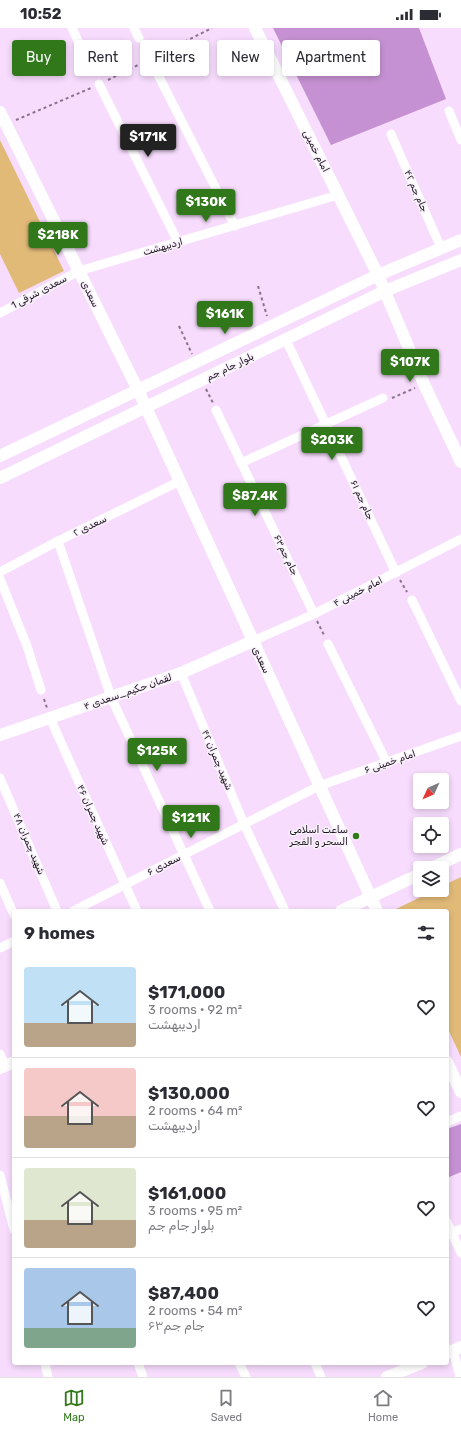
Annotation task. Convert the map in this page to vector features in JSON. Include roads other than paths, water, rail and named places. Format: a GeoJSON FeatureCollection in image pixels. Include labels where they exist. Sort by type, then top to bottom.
{"type":"FeatureCollection","features":[{"type":"Feature","properties":{"kind":"main road","name":"امام خمینی"},"geometry":{"type":"LineString","coordinates":[[255,28],[385,291]]}},
{"type":"Feature","properties":{"kind":"main road","name":"سعدی"},"geometry":{"type":"LineString","coordinates":[[0,112],[3,126],[79,271],[138,390],[376,909]]}},
{"type":"Feature","properties":{"kind":"main road","name":"بلوار جام جم"},"geometry":{"type":"LineString","coordinates":[[0,456],[378,275],[461,240]]}},
{"type":"Feature","properties":{"kind":"main road","name":"بلوار جام جم"},"geometry":{"type":"LineString","coordinates":[[0,478],[385,291],[461,260]]}},
{"type":"Feature","properties":{"kind":"main road"},"geometry":{"type":"LineString","coordinates":[[385,291],[424,384],[461,462]]}},
{"type":"Feature","properties":{"kind":"main road","name":"لقمان حکیم_سعدی ۴"},"geometry":{"type":"LineString","coordinates":[[0,735],[181,673],[253,641]]}},
{"type":"Feature","properties":{"kind":"main road"},"geometry":{"type":"LineString","coordinates":[[446,861],[461,854]]}},
{"type":"Feature","properties":{"kind":"main road"},"geometry":{"type":"LineString","coordinates":[[345,909],[413,877]]}},
{"type":"Feature","properties":{"kind":"main road"},"geometry":{"type":"LineString","coordinates":[[449,1066],[461,1092]]}},
{"type":"Feature","properties":{"kind":"main road"},"geometry":{"type":"LineString","coordinates":[[387,1377],[415,1365]]}},
{"type":"Feature","properties":{"kind":"street"},"geometry":{"type":"LineString","coordinates":[[72,28],[78,40]]}},
{"type":"Feature","properties":{"kind":"street"},"geometry":{"type":"LineString","coordinates":[[134,28],[139,38]]}},
{"type":"Feature","properties":{"kind":"street"},"geometry":{"type":"LineString","coordinates":[[159,76],[235,226]]}},
{"type":"Feature","properties":{"kind":"street"},"geometry":{"type":"LineString","coordinates":[[99,84],[178,242]]}},
{"type":"Feature","properties":{"kind":"street"},"geometry":{"type":"LineString","coordinates":[[449,111],[461,140]]}},
{"type":"Feature","properties":{"kind":"street","name":"جام جم ۴۲"},"geometry":{"type":"LineString","coordinates":[[391,134],[441,248]]}},
{"type":"Feature","properties":{"kind":"street","name":"اردیبهشت"},"geometry":{"type":"LineString","coordinates":[[79,271],[338,196]]}},
{"type":"Feature","properties":{"kind":"street","name":"سعدی شرقی 1"},"geometry":{"type":"LineString","coordinates":[[0,313],[79,271]]}},
{"type":"Feature","properties":{"kind":"street","name":"جام جم ۶۱"},"geometry":{"type":"LineString","coordinates":[[286,340],[327,424],[396,573]]}},
{"type":"Feature","properties":{"kind":"street"},"geometry":{"type":"LineString","coordinates":[[241,463],[383,398]]}},
{"type":"Feature","properties":{"kind":"street","name":"جام جم۶۳"},"geometry":{"type":"LineString","coordinates":[[216,410],[314,614]]}},
{"type":"Feature","properties":{"kind":"street","name":"سعدی ۲"},"geometry":{"type":"LineString","coordinates":[[0,572],[58,541],[180,481]]}},
{"type":"Feature","properties":{"kind":"street","name":"امام خمینی ۴"},"geometry":{"type":"LineString","coordinates":[[253,641],[314,614],[461,539]]}},
{"type":"Feature","properties":{"kind":"street"},"geometry":{"type":"LineString","coordinates":[[58,541],[111,697],[209,909]]}},
{"type":"Feature","properties":{"kind":"street"},"geometry":{"type":"LineString","coordinates":[[0,579],[27,646],[41,690]]}},
{"type":"Feature","properties":{"kind":"street"},"geometry":{"type":"LineString","coordinates":[[412,600],[461,701]]}},
{"type":"Feature","properties":{"kind":"street"},"geometry":{"type":"LineString","coordinates":[[328,644],[387,763]]}},
{"type":"Feature","properties":{"kind":"street","name":"شهید چمران ۴۲"},"geometry":{"type":"LineString","coordinates":[[181,673],[244,824],[284,909]]}},
{"type":"Feature","properties":{"kind":"street","name":"شهید چمران ۴۶"},"geometry":{"type":"LineString","coordinates":[[50,718],[135,909]]}},
{"type":"Feature","properties":{"kind":"street","name":"امام خمینی ۶"},"geometry":{"type":"LineString","coordinates":[[320,786],[461,736]]}},
{"type":"Feature","properties":{"kind":"street","name":"شهید چمران ۴۸"},"geometry":{"type":"LineString","coordinates":[[0,778],[56,909]]}},
{"type":"Feature","properties":{"kind":"street","name":"سعدی ۶"},"geometry":{"type":"LineString","coordinates":[[77,909],[320,786]]}},
{"type":"Feature","properties":{"kind":"street"},"geometry":{"type":"LineString","coordinates":[[0,883],[12,910]]}},
{"type":"Feature","properties":{"kind":"street"},"geometry":{"type":"LineString","coordinates":[[0,948],[12,941]]}},
{"type":"Feature","properties":{"kind":"street"},"geometry":{"type":"LineString","coordinates":[[0,1054],[6,1065]]}},
{"type":"Feature","properties":{"kind":"street"},"geometry":{"type":"LineString","coordinates":[[449,1121],[461,1116]]}},
{"type":"Feature","properties":{"kind":"street"},"geometry":{"type":"LineString","coordinates":[[0,1175],[12,1222]]}},
{"type":"Feature","properties":{"kind":"street"},"geometry":{"type":"LineString","coordinates":[[461,1229],[449,1234],[461,1253]]}},
{"type":"Feature","properties":{"kind":"street"},"geometry":{"type":"LineString","coordinates":[[454,1350],[460,1377]]}},
{"type":"Feature","properties":{"kind":"street"},"geometry":{"type":"LineString","coordinates":[[45,1365],[48,1377]]}},
{"type":"Feature","properties":{"kind":"street"},"geometry":{"type":"LineString","coordinates":[[139,1365],[143,1377]]}},
{"type":"Feature","properties":{"kind":"street"},"geometry":{"type":"LineString","coordinates":[[240,1365],[246,1377]]}},
{"type":"Feature","properties":{"kind":"street"},"geometry":{"type":"LineString","coordinates":[[316,1365],[321,1377]]}},
{"type":"Feature","properties":{"kind":"place","name":"ساعت اسلامی السحر و الفجر"},"geometry":{"type":"Point","coordinates":[356,836]}}]}
